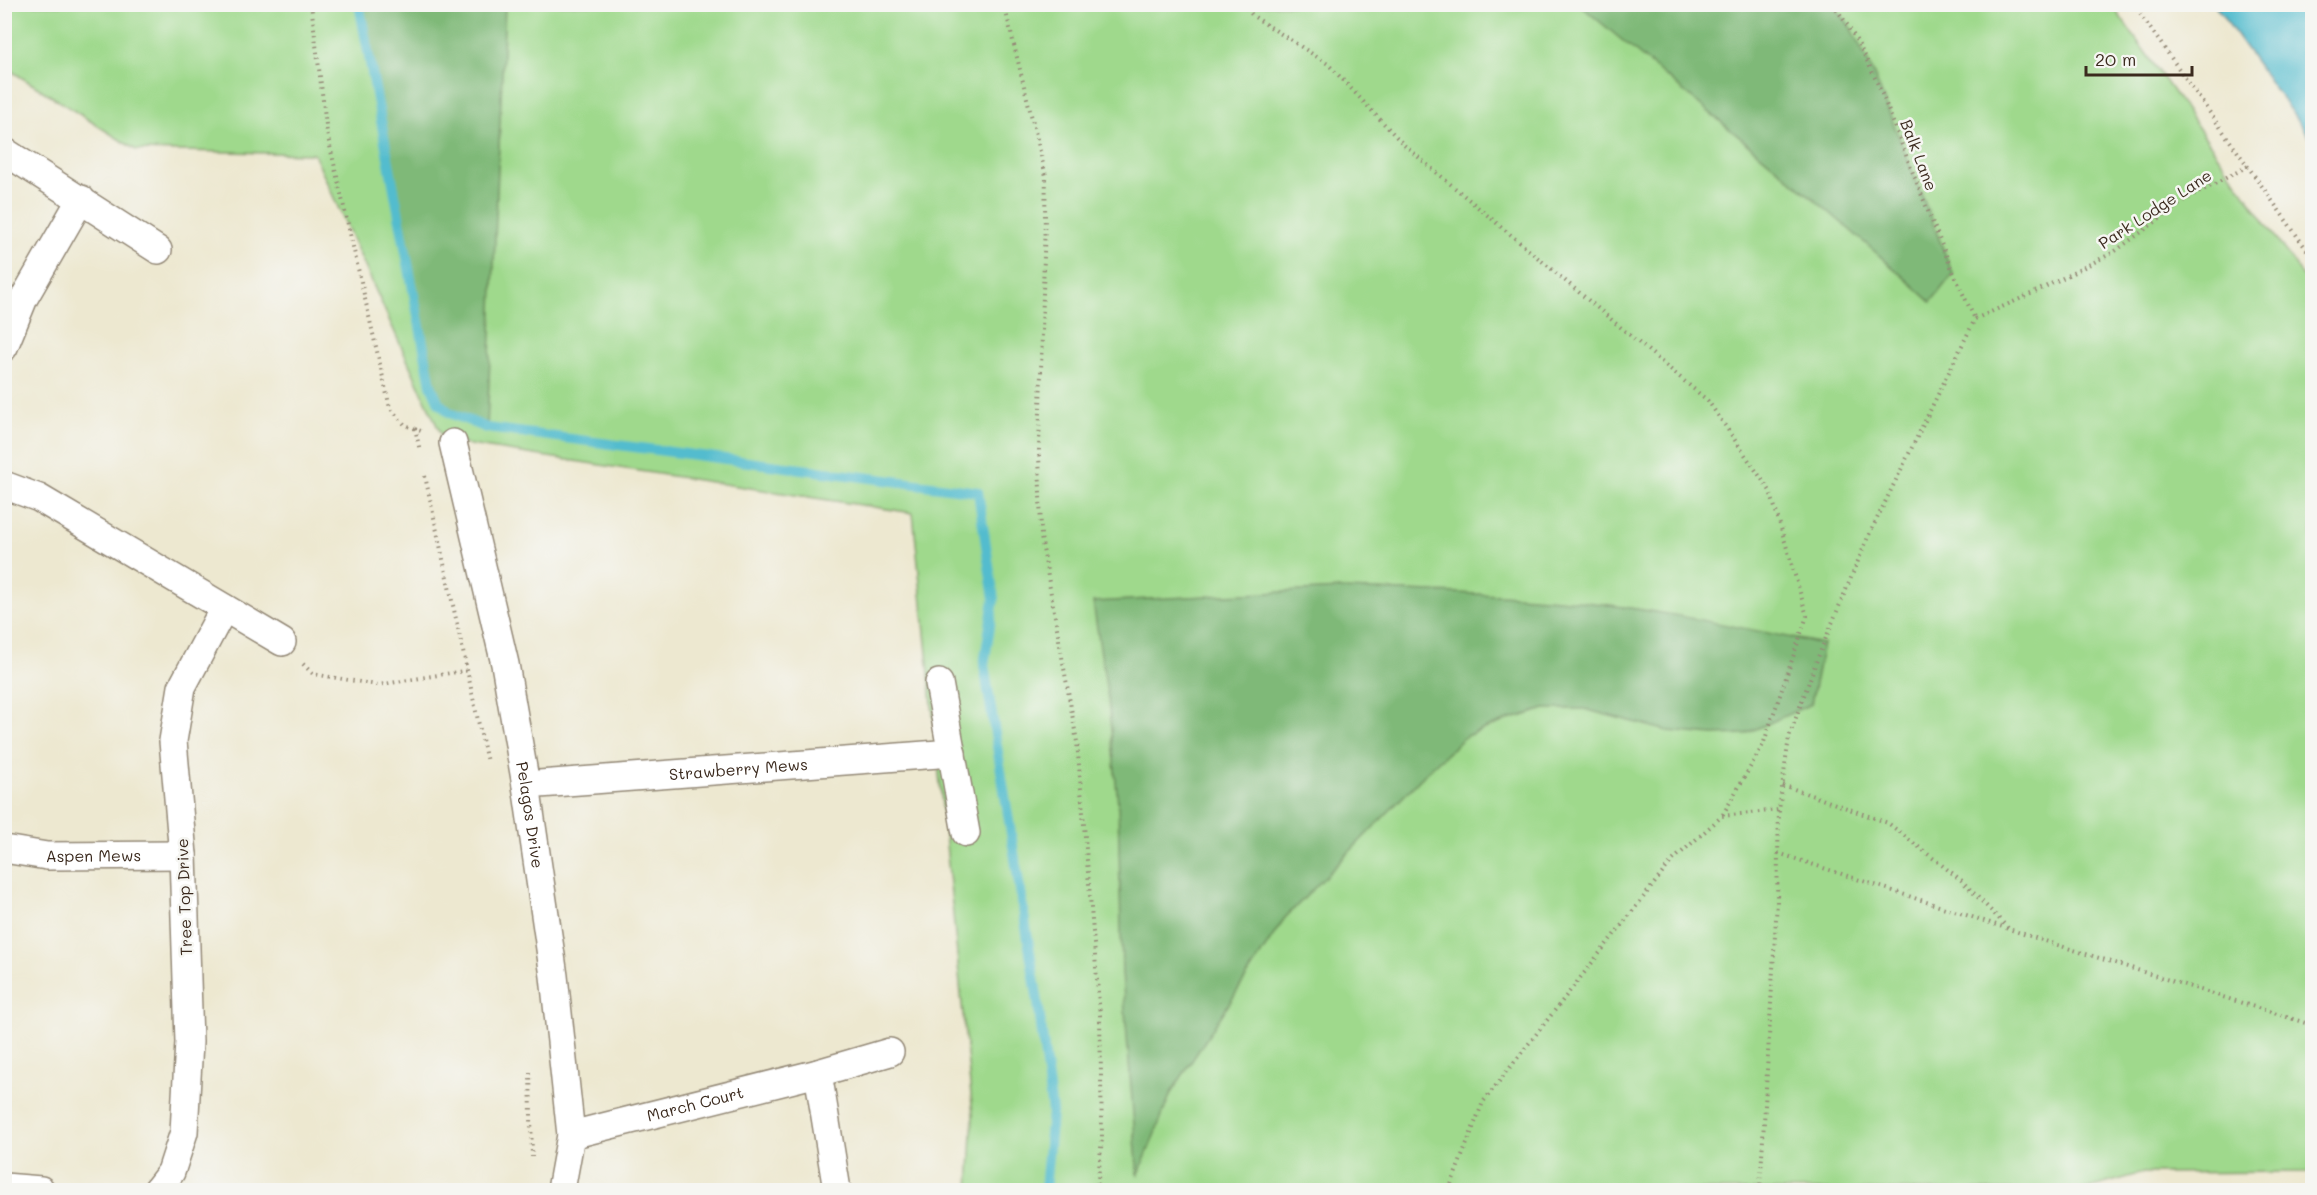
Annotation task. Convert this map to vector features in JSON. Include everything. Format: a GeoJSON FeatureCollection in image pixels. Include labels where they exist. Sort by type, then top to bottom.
{"type":"FeatureCollection","features":[{"type":"Feature","properties":{"kind":"street"},"geometry":{"type":"LineString","coordinates":[[4,151],[158,250]]}},
{"type":"Feature","properties":{"kind":"street"},"geometry":{"type":"LineString","coordinates":[[4,347],[24,298],[81,200]]}},
{"type":"Feature","properties":{"kind":"street","name":"Pelagos Drive"},"geometry":{"type":"LineString","coordinates":[[453,443],[505,664],[526,785],[554,976],[571,1135],[561,1191]]}},
{"type":"Feature","properties":{"kind":"street"},"geometry":{"type":"LineString","coordinates":[[4,485],[39,498],[282,642]]}},
{"type":"Feature","properties":{"kind":"street","name":"Tree Top Drive"},"geometry":{"type":"LineString","coordinates":[[158,1191],[171,1172],[184,1132],[189,1042],[183,855],[172,741],[182,687],[224,608]]}},
{"type":"Feature","properties":{"kind":"street"},"geometry":{"type":"LineString","coordinates":[[939,683],[966,832]]}},
{"type":"Feature","properties":{"kind":"street","name":"Strawberry Mews"},"geometry":{"type":"LineString","coordinates":[[526,785],[952,753]]}},
{"type":"Feature","properties":{"kind":"street","name":"Aspen Mews"},"geometry":{"type":"LineString","coordinates":[[4,849],[47,856],[183,855]]}},
{"type":"Feature","properties":{"kind":"street","name":"March Court"},"geometry":{"type":"LineString","coordinates":[[571,1135],[818,1073],[890,1052]]}},
{"type":"Feature","properties":{"kind":"street"},"geometry":{"type":"LineString","coordinates":[[818,1073],[837,1191]]}},
{"type":"Feature","properties":{"kind":"street"},"geometry":{"type":"LineString","coordinates":[[4,1187],[41,1191]]}},
{"type":"Feature","properties":{"kind":"path"},"geometry":{"type":"LineString","coordinates":[[311,4],[327,133],[390,408],[405,425],[453,443]]}},
{"type":"Feature","properties":{"kind":"path"},"geometry":{"type":"LineString","coordinates":[[1005,4],[1046,176],[1039,449],[1041,537],[1077,742],[1100,1014],[1102,1138],[1097,1191]]}},
{"type":"Feature","properties":{"kind":"path"},"geometry":{"type":"LineString","coordinates":[[1243,4],[1253,16],[1328,64],[1404,145],[1708,401],[1770,491],[1807,616],[1763,745],[1722,816],[1671,862],[1483,1102],[1449,1191]]}},
{"type":"Feature","properties":{"kind":"path","name":"Balk Lane"},"geometry":{"type":"LineString","coordinates":[[1833,4],[1849,25],[1873,72],[1953,274],[1975,319]]}},
{"type":"Feature","properties":{"kind":"path"},"geometry":{"type":"LineString","coordinates":[[2133,4],[2313,257]]}},
{"type":"Feature","properties":{"kind":"path","name":"Park Lodge Lane"},"geometry":{"type":"LineString","coordinates":[[1975,319],[2114,252],[2187,199],[2248,166]]}},
{"type":"Feature","properties":{"kind":"path"},"geometry":{"type":"LineString","coordinates":[[1760,1191],[1779,810],[1789,737],[1818,657],[1868,537],[1975,319]]}},
{"type":"Feature","properties":{"kind":"path"},"geometry":{"type":"LineString","coordinates":[[415,428],[422,463]]}},
{"type":"Feature","properties":{"kind":"path"},"geometry":{"type":"LineString","coordinates":[[425,474],[488,765]]}},
{"type":"Feature","properties":{"kind":"path"},"geometry":{"type":"LineString","coordinates":[[282,642],[313,674],[378,685],[505,664]]}},
{"type":"Feature","properties":{"kind":"path"},"geometry":{"type":"LineString","coordinates":[[1783,785],[1888,824],[1961,880],[2009,929]]}},
{"type":"Feature","properties":{"kind":"path"},"geometry":{"type":"LineString","coordinates":[[1722,816],[1779,810]]}},
{"type":"Feature","properties":{"kind":"path"},"geometry":{"type":"LineString","coordinates":[[1778,853],[2313,1025]]}},
{"type":"Feature","properties":{"kind":"path"},"geometry":{"type":"LineString","coordinates":[[530,1066],[532,1160]]}},
{"type":"Feature","properties":{"kind":"green space"},"geometry":{"type":"Polygon","coordinates":[[[4,5],[2112,5],[2312,289],[2312,1172],[2143,1173],[2082,1190],[969,1190],[973,1115],[913,513],[444,441],[314,154],[136,150],[5,67],[4,5]]]}},
{"type":"Feature","properties":{"kind":"green space"},"geometry":{"type":"Polygon","coordinates":[[[359,5],[505,5],[487,428],[450,413],[439,403],[431,385],[359,5]]]}},
{"type":"Feature","properties":{"kind":"green space"},"geometry":{"type":"Polygon","coordinates":[[[1580,5],[1833,5],[1849,25],[1873,72],[1953,274],[1931,302],[1801,188],[1580,5]]]}},
{"type":"Feature","properties":{"kind":"green space"},"geometry":{"type":"Polygon","coordinates":[[[1341,589],[1547,598],[1686,617],[1823,644],[1811,704],[1745,734],[1713,735],[1668,731],[1584,709],[1545,709],[1466,736],[1432,767],[1284,919],[1171,1093],[1138,1176],[1122,973],[1118,803],[1108,699],[1093,602],[1341,589]]]}},
{"type":"Feature","properties":{"kind":"water"},"geometry":{"type":"Polygon","coordinates":[[[2215,5],[2312,5],[2312,141],[2215,5]]]}},
{"type":"Feature","properties":{"kind":"waterway"},"geometry":{"type":"LineString","coordinates":[[359,4],[431,385],[439,403],[450,413],[487,428],[978,492],[994,599],[984,665],[1038,1002],[1052,1112],[1045,1190]]}}]}
